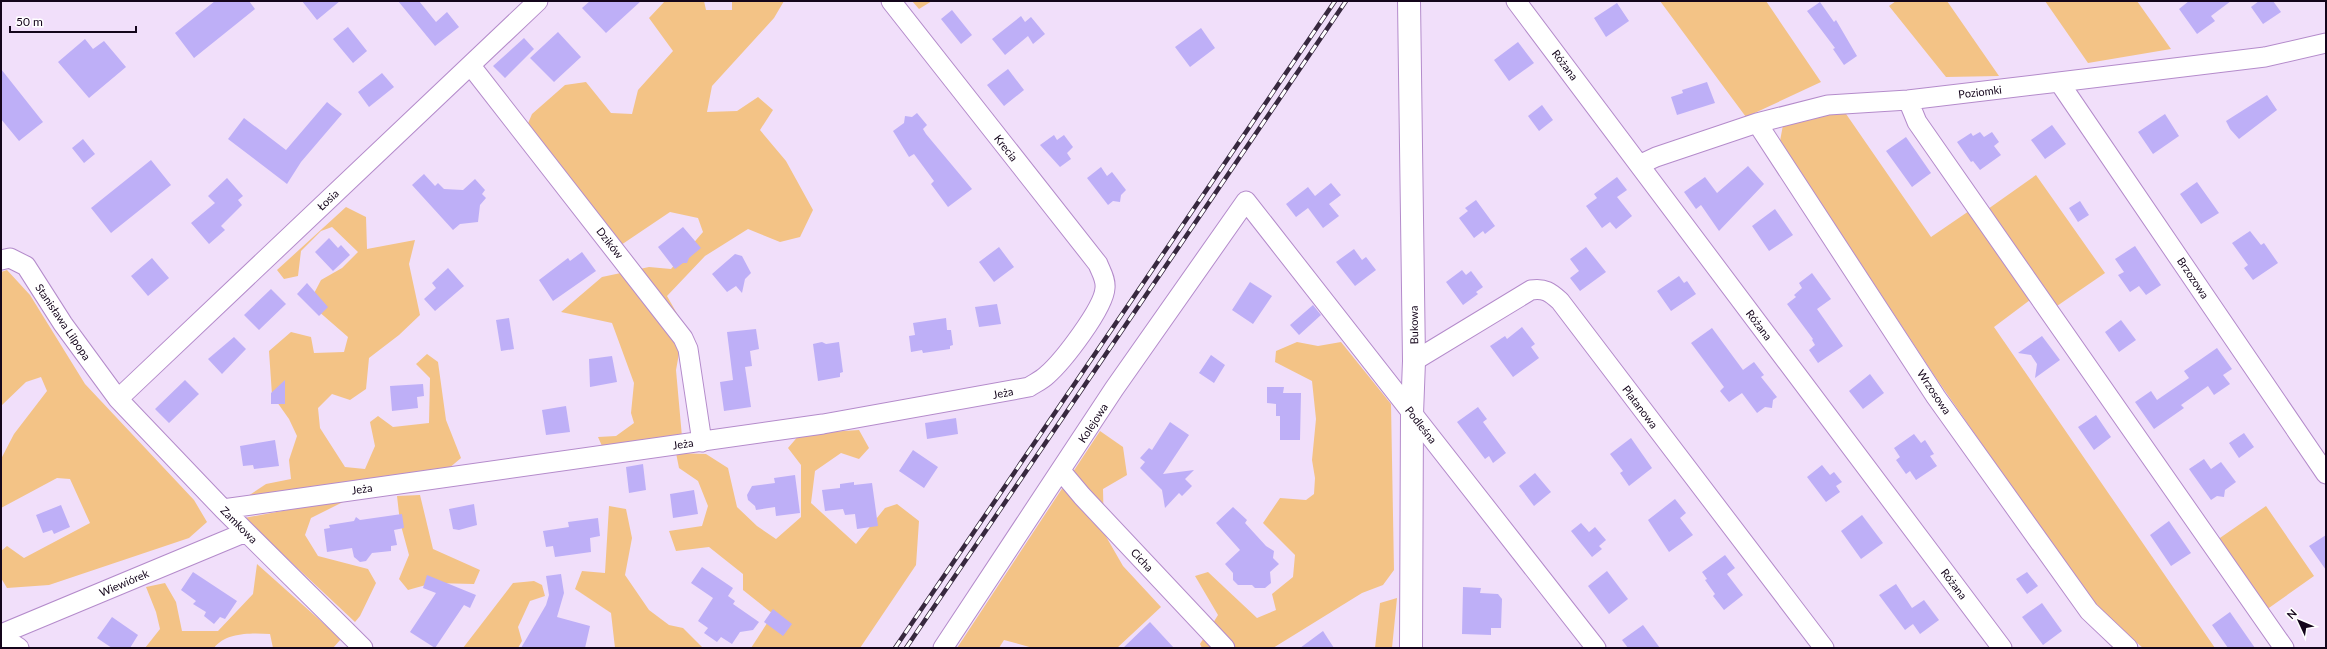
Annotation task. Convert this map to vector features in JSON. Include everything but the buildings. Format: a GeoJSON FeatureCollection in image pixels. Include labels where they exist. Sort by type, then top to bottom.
{"type":"FeatureCollection","features":[{"type":"Feature","properties":{"kind":"street","name":"Łosia"},"geometry":{"type":"LineString","coordinates":[[118,399],[538,1]]}},
{"type":"Feature","properties":{"kind":"street","name":"Krecia"},"geometry":{"type":"LineString","coordinates":[[891,1],[1098,264],[1105,283],[1101,301]]}},
{"type":"Feature","properties":{"kind":"street","name":"Bukowa"},"geometry":{"type":"LineString","coordinates":[[1409,1],[1414,361],[1412,414],[1411,648]]}},
{"type":"Feature","properties":{"kind":"street","name":"Różana"},"geometry":{"type":"LineString","coordinates":[[1516,1],[1641,164],[2002,648]]}},
{"type":"Feature","properties":{"kind":"street","name":"Poziomki"},"geometry":{"type":"LineString","coordinates":[[1641,164],[1656,157],[1757,123],[1828,105],[1908,100],[2265,57],[2326,43]]}},
{"type":"Feature","properties":{"kind":"street","name":"Dzików"},"geometry":{"type":"LineString","coordinates":[[471,66],[683,338],[688,349],[702,442]]}},
{"type":"Feature","properties":{"kind":"street","name":"Brzozowa"},"geometry":{"type":"LineString","coordinates":[[2059,82],[2326,474]]}},
{"type":"Feature","properties":{"kind":"street"},"geometry":{"type":"LineString","coordinates":[[1908,100],[1917,122],[2284,648]]}},
{"type":"Feature","properties":{"kind":"street","name":"Wrzosowa"},"geometry":{"type":"LineString","coordinates":[[1757,123],[1936,397],[2089,611],[2128,648]]}},
{"type":"Feature","properties":{"kind":"street","name":"Podleśna"},"geometry":{"type":"LineString","coordinates":[[1246,201],[1596,648]]}},
{"type":"Feature","properties":{"kind":"street","name":"Kolejowa"},"geometry":{"type":"LineString","coordinates":[[943,648],[1137,356],[1246,201]]}},
{"type":"Feature","properties":{"kind":"street","name":"Stanisława Lilpopa"},"geometry":{"type":"LineString","coordinates":[[1,260],[10,258],[26,266],[63,324],[118,399]]}},
{"type":"Feature","properties":{"kind":"street","name":"Platanowa"},"geometry":{"type":"LineString","coordinates":[[1414,361],[1531,290],[1540,288],[1548,290],[1565,307],[1824,648]]}},
{"type":"Feature","properties":{"kind":"street","name":"Jeża"},"geometry":{"type":"LineString","coordinates":[[223,509],[824,424],[1029,387],[1046,375],[1065,355],[1101,301]]}},
{"type":"Feature","properties":{"kind":"street","name":"Zamkowa"},"geometry":{"type":"LineString","coordinates":[[118,399],[223,509],[363,648]]}},
{"type":"Feature","properties":{"kind":"street","name":"Cicha"},"geometry":{"type":"LineString","coordinates":[[1061,471],[1082,496],[1225,648]]}},
{"type":"Feature","properties":{"kind":"street","name":"Wiewiórek"},"geometry":{"type":"LineString","coordinates":[[1,635],[246,532]]}},
{"type":"Feature","properties":{"kind":"street","name":"Wiewiórek"},"geometry":{"type":"LineString","coordinates":[[1,635],[20,648]]}},
{"type":"Feature","properties":{"kind":"shaded area"},"geometry":{"type":"Polygon","coordinates":[[[665,1],[704,1],[706,10],[732,10],[732,1],[784,1],[774,18],[712,86],[707,112],[737,111],[758,97],[773,110],[760,130],[786,161],[813,210],[800,237],[780,242],[748,229],[705,256],[667,296],[684,326],[676,370],[682,437],[602,446],[598,437],[616,436],[634,423],[631,413],[634,383],[612,323],[561,312],[602,277],[649,267],[671,269],[703,232],[698,218],[670,212],[621,245],[526,128],[532,114],[565,85],[586,82],[611,113],[632,114],[638,90],[673,51],[649,18],[665,1]]]}},
{"type":"Feature","properties":{"kind":"shaded area"},"geometry":{"type":"Polygon","coordinates":[[[912,1],[932,1],[919,9],[912,1]]]}},
{"type":"Feature","properties":{"kind":"shaded area"},"geometry":{"type":"Polygon","coordinates":[[[1660,1],[1766,1],[1821,82],[1746,117],[1660,1]]]}},
{"type":"Feature","properties":{"kind":"shaded area"},"geometry":{"type":"Polygon","coordinates":[[[1896,1],[1947,1],[1999,76],[1946,77],[1889,6],[1896,1]]]}},
{"type":"Feature","properties":{"kind":"shaded area"},"geometry":{"type":"Polygon","coordinates":[[[2045,1],[2137,1],[2171,49],[2088,63],[2045,1]]]}},
{"type":"Feature","properties":{"kind":"shaded area"},"geometry":{"type":"Polygon","coordinates":[[[1844,111],[1931,237],[1969,211],[2030,300],[1994,327],[2215,648],[2143,648],[2094,606],[1934,375],[1780,141],[1783,125],[1814,116],[1844,111]]]}},
{"type":"Feature","properties":{"kind":"shaded area"},"geometry":{"type":"Polygon","coordinates":[[[2036,175],[2105,273],[2057,306],[1988,209],[2036,175]]]}},
{"type":"Feature","properties":{"kind":"shaded area"},"geometry":{"type":"Polygon","coordinates":[[[346,207],[366,217],[367,249],[415,240],[409,264],[420,315],[399,335],[369,358],[366,389],[350,400],[332,394],[318,408],[320,428],[345,467],[365,469],[375,446],[370,422],[378,416],[393,427],[429,423],[430,378],[416,364],[427,354],[438,362],[446,420],[461,458],[448,469],[248,496],[266,484],[291,479],[289,460],[297,436],[289,419],[272,395],[269,351],[291,332],[311,337],[314,353],[344,352],[348,337],[309,303],[321,280],[342,268],[358,252],[332,227],[321,231],[301,251],[298,276],[284,279],[277,270],[346,207]]]}},
{"type":"Feature","properties":{"kind":"shaded area"},"geometry":{"type":"Polygon","coordinates":[[[7,270],[30,295],[85,384],[194,500],[207,522],[189,538],[49,585],[7,588],[1,578],[1,551],[7,546],[24,558],[90,523],[70,479],[57,478],[1,508],[1,459],[14,434],[47,391],[41,377],[26,382],[1,406],[1,272],[7,270]]]}},
{"type":"Feature","properties":{"kind":"shaded area"},"geometry":{"type":"Polygon","coordinates":[[[1297,342],[1318,346],[1341,342],[1391,404],[1394,570],[1383,585],[1362,593],[1273,648],[1202,648],[1200,644],[1218,615],[1195,576],[1208,572],[1257,618],[1276,610],[1272,594],[1293,577],[1295,555],[1263,523],[1280,498],[1306,500],[1314,494],[1315,478],[1312,460],[1316,419],[1312,381],[1275,362],[1276,351],[1297,342]]]}},
{"type":"Feature","properties":{"kind":"shaded area"},"geometry":{"type":"Polygon","coordinates":[[[859,430],[869,448],[859,459],[841,453],[815,471],[811,503],[856,544],[885,508],[897,504],[919,521],[916,565],[860,648],[751,648],[773,614],[743,590],[743,574],[709,547],[676,551],[669,531],[702,526],[708,506],[698,481],[679,468],[676,453],[706,454],[728,468],[737,507],[757,526],[776,539],[801,517],[801,465],[788,448],[800,434],[859,430]]]}},
{"type":"Feature","properties":{"kind":"shaded area"},"geometry":{"type":"Polygon","coordinates":[[[1100,431],[1123,447],[1127,475],[1103,489],[1104,533],[1123,566],[1161,607],[1117,648],[1033,648],[1004,640],[999,648],[957,648],[1100,431]]]}},
{"type":"Feature","properties":{"kind":"shaded area"},"geometry":{"type":"Polygon","coordinates":[[[420,495],[433,549],[480,570],[474,584],[433,583],[408,590],[399,579],[409,555],[400,522],[397,496],[420,495]]]}},
{"type":"Feature","properties":{"kind":"shaded area"},"geometry":{"type":"Polygon","coordinates":[[[363,496],[345,501],[311,518],[305,535],[318,556],[368,569],[376,583],[360,616],[355,622],[244,518],[363,496]]]}},
{"type":"Feature","properties":{"kind":"shaded area"},"geometry":{"type":"Polygon","coordinates":[[[609,506],[626,509],[632,538],[625,575],[649,610],[669,625],[683,628],[703,648],[615,648],[611,613],[575,589],[582,571],[605,573],[609,506]]]}},
{"type":"Feature","properties":{"kind":"shaded area"},"geometry":{"type":"Polygon","coordinates":[[[2266,506],[2314,576],[2266,610],[2217,540],[2266,506]]]}},
{"type":"Feature","properties":{"kind":"shaded area"},"geometry":{"type":"Polygon","coordinates":[[[257,564],[341,639],[333,648],[273,648],[270,634],[255,634],[232,636],[219,643],[214,648],[145,648],[160,629],[156,612],[146,587],[165,583],[176,602],[182,631],[218,631],[253,594],[257,564]]]}},
{"type":"Feature","properties":{"kind":"shaded area"},"geometry":{"type":"Polygon","coordinates":[[[534,581],[542,585],[545,596],[530,601],[518,627],[522,641],[518,648],[463,648],[513,583],[534,581]]]}},
{"type":"Feature","properties":{"kind":"shaded area"},"geometry":{"type":"Polygon","coordinates":[[[1397,598],[1392,648],[1375,648],[1380,603],[1397,598]]]}},
{"type":"Feature","properties":{"kind":"railway"},"geometry":{"type":"LineString","coordinates":[[895,648],[1335,1]]}},
{"type":"Feature","properties":{"kind":"railway"},"geometry":{"type":"LineString","coordinates":[[906,648],[1346,1]]}}]}
